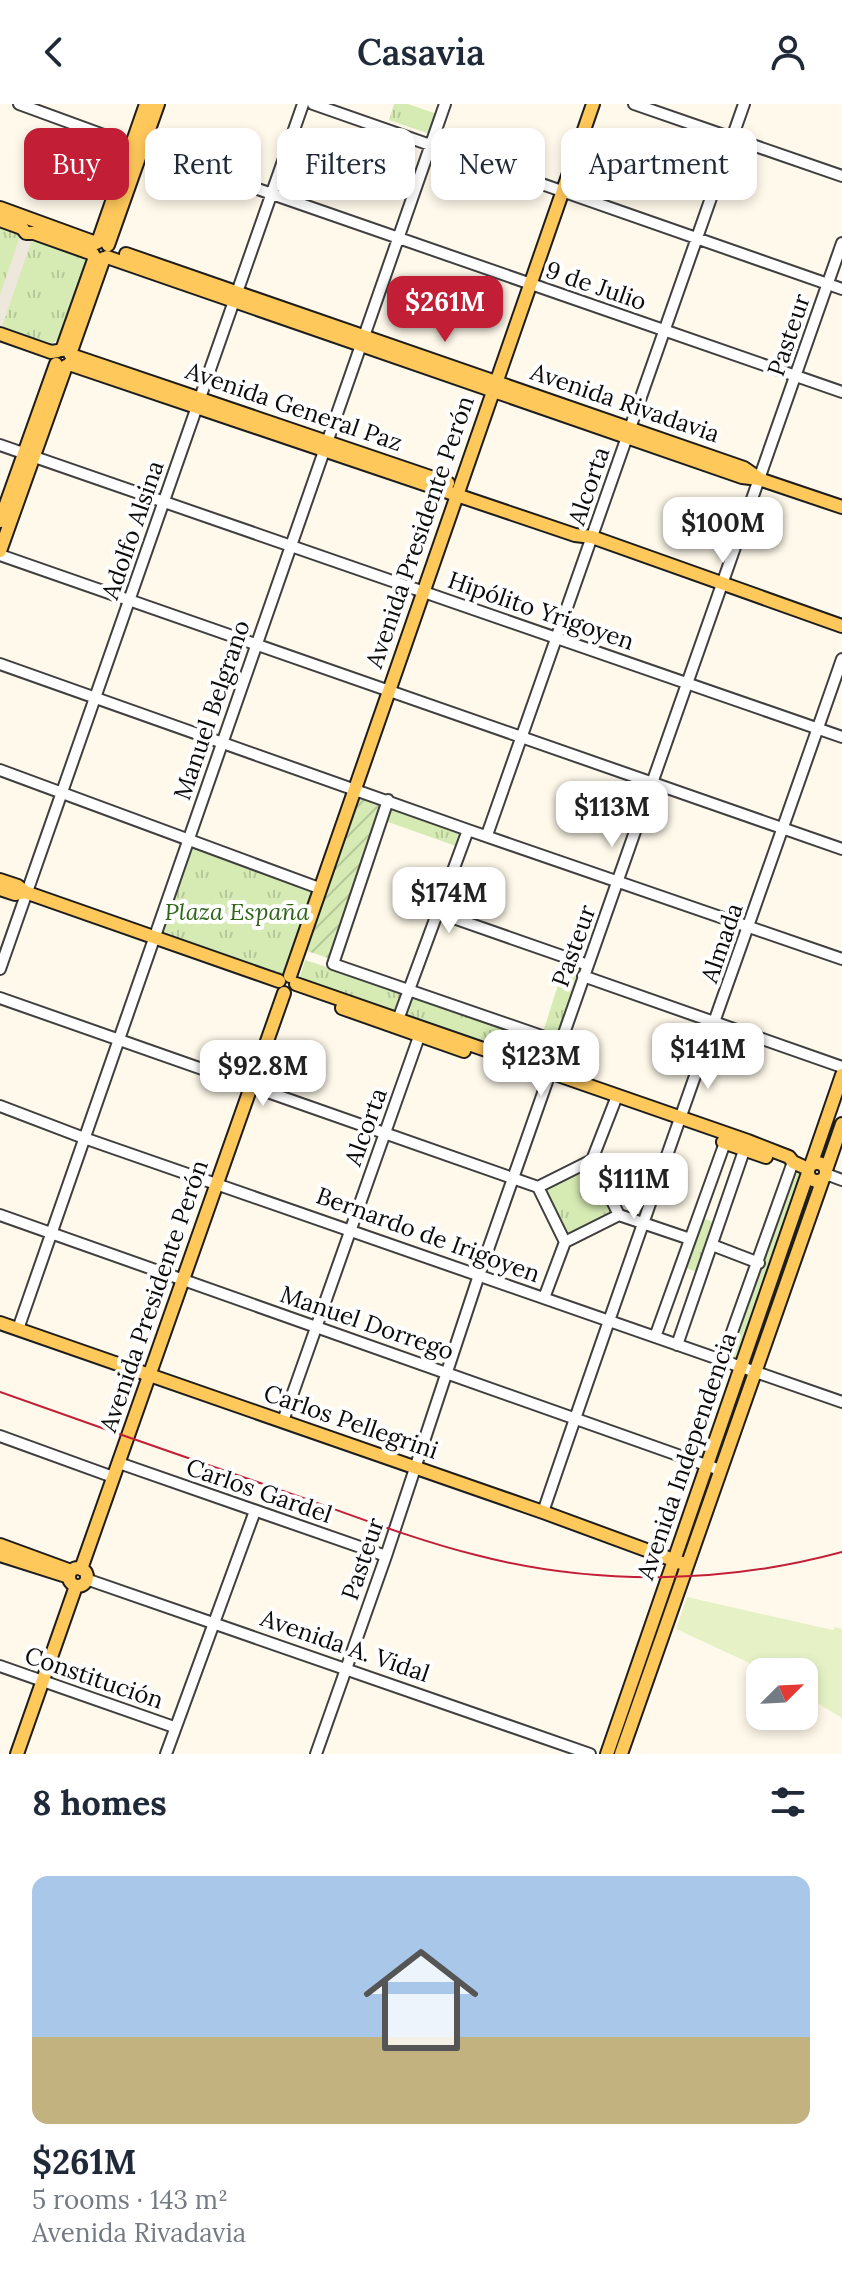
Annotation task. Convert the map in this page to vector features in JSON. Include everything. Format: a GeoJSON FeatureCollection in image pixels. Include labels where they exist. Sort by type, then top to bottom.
{"type":"FeatureCollection","features":[{"type":"Feature","properties":{"kind":"main road"},"geometry":{"type":"LineString","coordinates":[[137,147],[146,104]]}},
{"type":"Feature","properties":{"kind":"main road"},"geometry":{"type":"LineString","coordinates":[[0,553],[29,455],[137,147],[158,104]]}},
{"type":"Feature","properties":{"kind":"main road","name":"Avenida Presidente Perón"},"geometry":{"type":"LineString","coordinates":[[585,128],[593,104]]}},
{"type":"Feature","properties":{"kind":"main road","name":"Avenida Presidente Perón"},"geometry":{"type":"LineString","coordinates":[[17,1754],[561,197]]}},
{"type":"Feature","properties":{"kind":"main road"},"geometry":{"type":"LineString","coordinates":[[0,208],[101,251]]}},
{"type":"Feature","properties":{"kind":"main road"},"geometry":{"type":"LineString","coordinates":[[0,220],[22,228],[26,233],[101,251]]}},
{"type":"Feature","properties":{"kind":"main road","name":"Avenida Rivadavia"},"geometry":{"type":"LineString","coordinates":[[101,251],[628,433],[742,477],[759,479],[842,507]]}},
{"type":"Feature","properties":{"kind":"main road","name":"Avenida General Paz"},"geometry":{"type":"LineString","coordinates":[[0,337],[580,528],[592,537],[842,626]]}},
{"type":"Feature","properties":{"kind":"main road"},"geometry":{"type":"LineString","coordinates":[[0,521],[29,455]]}},
{"type":"Feature","properties":{"kind":"main road"},"geometry":{"type":"LineString","coordinates":[[0,880],[25,892],[746,1145],[785,1164],[793,1162],[809,1169],[815,1181],[825,1174]]}},
{"type":"Feature","properties":{"kind":"main road"},"geometry":{"type":"LineString","coordinates":[[0,889],[15,894],[25,892]]}},
{"type":"Feature","properties":{"kind":"main road","name":"Avenida Independencia"},"geometry":{"type":"LineString","coordinates":[[606,1754],[842,1075]]}},
{"type":"Feature","properties":{"kind":"main road","name":"Avenida Independencia"},"geometry":{"type":"LineString","coordinates":[[618,1754],[842,1124]]}},
{"type":"Feature","properties":{"kind":"main road","name":"Carlos Pellegrini"},"geometry":{"type":"LineString","coordinates":[[0,1323],[687,1565]]}},
{"type":"Feature","properties":{"kind":"main road","name":"Avenida A. Vidal"},"geometry":{"type":"LineString","coordinates":[[0,1545],[77,1577]]}},
{"type":"Feature","properties":{"kind":"main road","name":"Avenida A. Vidal"},"geometry":{"type":"LineString","coordinates":[[0,1555],[77,1577]]}},
{"type":"Feature","properties":{"kind":"main road"},"geometry":{"type":"LineString","coordinates":[[606,1754],[618,1754]]}},
{"type":"Feature","properties":{"kind":"street","name":"9 de Julio"},"geometry":{"type":"LineString","coordinates":[[19,104],[842,392]]}},
{"type":"Feature","properties":{"kind":"street","name":"Adolfo Alsina"},"geometry":{"type":"LineString","coordinates":[[0,969],[303,104]]}},
{"type":"Feature","properties":{"kind":"street"},"geometry":{"type":"LineString","coordinates":[[313,104],[561,190]]}},
{"type":"Feature","properties":{"kind":"street","name":"Manuel Belgrano"},"geometry":{"type":"LineString","coordinates":[[18,1329],[445,104]]}},
{"type":"Feature","properties":{"kind":"street"},"geometry":{"type":"LineString","coordinates":[[634,104],[703,128]]}},
{"type":"Feature","properties":{"kind":"street","name":"Alcorta"},"geometry":{"type":"LineString","coordinates":[[736,128],[744,104]]}},
{"type":"Feature","properties":{"kind":"street"},"geometry":{"type":"LineString","coordinates":[[757,147],[842,176]]}},
{"type":"Feature","properties":{"kind":"street"},"geometry":{"type":"LineString","coordinates":[[589,200],[842,289]]}},
{"type":"Feature","properties":{"kind":"street","name":"Alcorta"},"geometry":{"type":"LineString","coordinates":[[487,835],[710,200]]}},
{"type":"Feature","properties":{"kind":"street","name":"Pasteur"},"geometry":{"type":"LineString","coordinates":[[316,1754],[583,976],[842,243]]}},
{"type":"Feature","properties":{"kind":"street","name":"Hipólito Yrigoyen"},"geometry":{"type":"LineString","coordinates":[[0,445],[842,737]]}},
{"type":"Feature","properties":{"kind":"street"},"geometry":{"type":"LineString","coordinates":[[0,553],[842,849]]}},
{"type":"Feature","properties":{"kind":"street","name":"Almada"},"geometry":{"type":"LineString","coordinates":[[543,1512],[842,659]]}},
{"type":"Feature","properties":{"kind":"street"},"geometry":{"type":"LineString","coordinates":[[0,664],[842,959]]}},
{"type":"Feature","properties":{"kind":"street"},"geometry":{"type":"LineString","coordinates":[[0,770],[319,888]]}},
{"type":"Feature","properties":{"kind":"street"},"geometry":{"type":"LineString","coordinates":[[388,800],[333,964],[562,1043]]}},
{"type":"Feature","properties":{"kind":"street"},"geometry":{"type":"LineString","coordinates":[[397,1023],[468,830]]}},
{"type":"Feature","properties":{"kind":"street"},"geometry":{"type":"LineString","coordinates":[[439,913],[588,965]]}},
{"type":"Feature","properties":{"kind":"street"},"geometry":{"type":"LineString","coordinates":[[583,976],[842,1067]]}},
{"type":"Feature","properties":{"kind":"street"},"geometry":{"type":"LineString","coordinates":[[0,998],[538,1187],[565,1242]]}},
{"type":"Feature","properties":{"kind":"street","name":"Alcorta"},"geometry":{"type":"LineString","coordinates":[[283,1421],[421,1031]]}},
{"type":"Feature","properties":{"kind":"street"},"geometry":{"type":"LineString","coordinates":[[538,1187],[592,1160],[615,1100]]}},
{"type":"Feature","properties":{"kind":"street","name":"Bernardo de Irigoyen"},"geometry":{"type":"LineString","coordinates":[[0,1106],[842,1402]]}},
{"type":"Feature","properties":{"kind":"street"},"geometry":{"type":"LineString","coordinates":[[655,1337],[726,1139]]}},
{"type":"Feature","properties":{"kind":"street"},"geometry":{"type":"LineString","coordinates":[[677,1345],[746,1145]]}},
{"type":"Feature","properties":{"kind":"street"},"geometry":{"type":"LineString","coordinates":[[592,1160],[619,1215],[690,1239]]}},
{"type":"Feature","properties":{"kind":"street"},"geometry":{"type":"LineString","coordinates":[[722,1360],[793,1162]]}},
{"type":"Feature","properties":{"kind":"street"},"geometry":{"type":"LineString","coordinates":[[825,1174],[842,1180]]}},
{"type":"Feature","properties":{"kind":"street","name":"Manuel Dorrego"},"geometry":{"type":"LineString","coordinates":[[0,1215],[720,1470]]}},
{"type":"Feature","properties":{"kind":"street"},"geometry":{"type":"LineString","coordinates":[[544,1298],[565,1242],[619,1215]]}},
{"type":"Feature","properties":{"kind":"street"},"geometry":{"type":"LineString","coordinates":[[712,1245],[759,1263]]}},
{"type":"Feature","properties":{"kind":"street"},"geometry":{"type":"LineString","coordinates":[[0,1436],[113,1477]]}},
{"type":"Feature","properties":{"kind":"street","name":"Carlos Gardel"},"geometry":{"type":"LineString","coordinates":[[119,1463],[386,1556]]}},
{"type":"Feature","properties":{"kind":"street"},"geometry":{"type":"LineString","coordinates":[[166,1754],[255,1511]]}},
{"type":"Feature","properties":{"kind":"street","name":"Avenida A. Vidal"},"geometry":{"type":"LineString","coordinates":[[77,1577],[590,1754]]}},
{"type":"Feature","properties":{"kind":"street","name":"Constitución"},"geometry":{"type":"LineString","coordinates":[[0,1666],[174,1727]]}},
{"type":"Feature","properties":{"kind":"green space"},"geometry":{"type":"Polygon","coordinates":[[[394,104],[408,104],[437,114],[430,134],[389,120],[394,104]]]}},
{"type":"Feature","properties":{"kind":"green space"},"geometry":{"type":"Polygon","coordinates":[[[0,225],[87,258],[62,338],[50,344],[0,326],[0,225]]]}},
{"type":"Feature","properties":{"kind":"green space"},"geometry":{"type":"Polygon","coordinates":[[[359,797],[383,805],[331,959],[307,951],[359,797]]]}},
{"type":"Feature","properties":{"kind":"green space"},"geometry":{"type":"Polygon","coordinates":[[[392,808],[460,833],[456,846],[388,822],[392,808]]]}},
{"type":"Feature","properties":{"kind":"green space","name":"Plaza España"},"geometry":{"type":"Polygon","coordinates":[[[192,848],[312,892],[282,976],[162,932],[192,848]]]}},
{"type":"Feature","properties":{"kind":"green space"},"geometry":{"type":"Polygon","coordinates":[[[305,960],[404,992],[397,1015],[298,983],[305,960]]]}},
{"type":"Feature","properties":{"kind":"green space"},"geometry":{"type":"Polygon","coordinates":[[[566,960],[584,967],[561,1038],[543,1032],[566,960]]]}},
{"type":"Feature","properties":{"kind":"green space"},"geometry":{"type":"Polygon","coordinates":[[[413,995],[556,1045],[548,1067],[406,1016],[413,995]]]}},
{"type":"Feature","properties":{"kind":"green space"},"geometry":{"type":"Polygon","coordinates":[[[592,1166],[613,1215],[568,1236],[544,1187],[592,1166]]]}},
{"type":"Feature","properties":{"kind":"green space"},"geometry":{"type":"Polygon","coordinates":[[[793,1172],[805,1172],[740,1361],[729,1357],[793,1172]]]}},
{"type":"Feature","properties":{"kind":"green space"},"geometry":{"type":"Polygon","coordinates":[[[809,1185],[815,1187],[753,1363],[748,1361],[809,1185]]]}},
{"type":"Feature","properties":{"kind":"green space"},"geometry":{"type":"Polygon","coordinates":[[[702,1218],[717,1223],[699,1273],[684,1267],[702,1218]]]}},
{"type":"Feature","properties":{"kind":"green space"},"geometry":{"type":"Polygon","coordinates":[[[687,1597],[833,1630],[835,1627],[842,1629],[842,1718],[818,1703],[818,1658],[746,1658],[746,1661],[676,1629],[687,1597]]]}},
{"type":"Feature","properties":{"kind":"shaded area"},"geometry":{"type":"Polygon","coordinates":[[[21,233],[33,237],[2,327],[0,295],[21,233]]]}},
{"type":"Feature","properties":{"kind":"railway"},"geometry":{"type":"LineString","coordinates":[[0,1392],[404,1534],[521,1565],[567,1572],[659,1577],[752,1570],[842,1552]]}}]}
